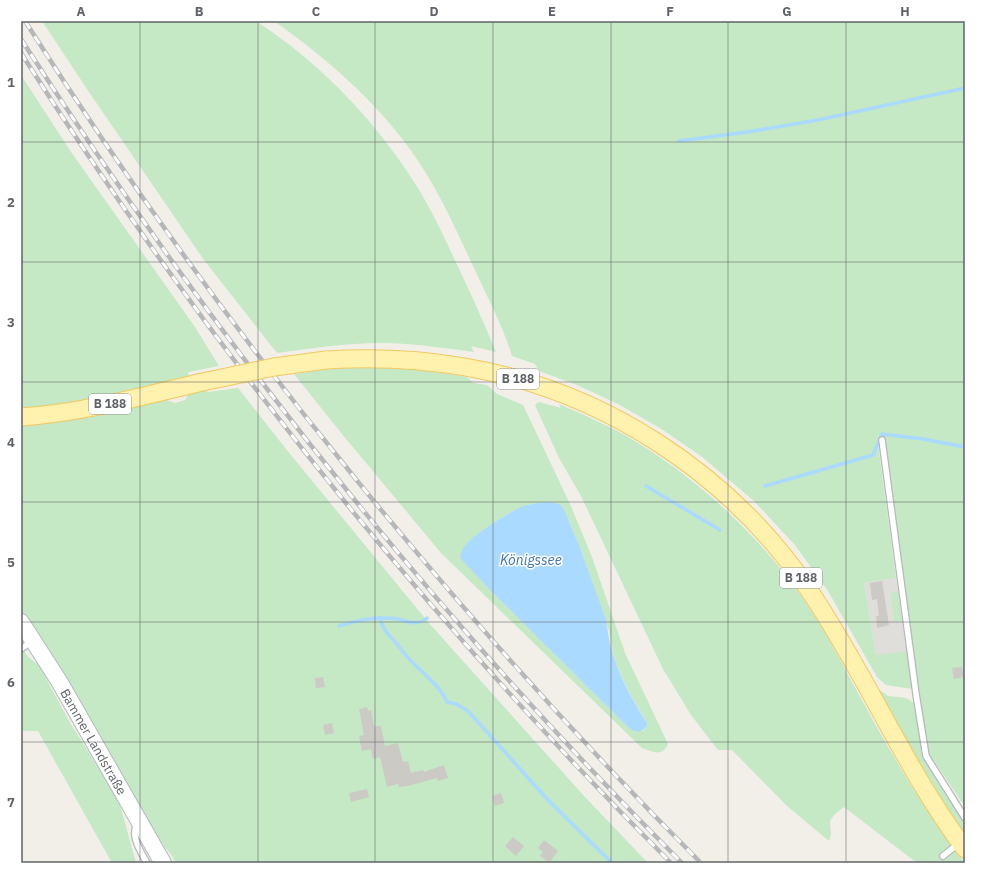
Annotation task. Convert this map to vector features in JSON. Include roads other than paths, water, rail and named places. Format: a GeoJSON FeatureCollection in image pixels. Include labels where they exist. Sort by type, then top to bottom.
{"type":"FeatureCollection","features":[{"type":"Feature","properties":{"kind":"main road","name":"B 188"},"geometry":{"type":"LineString","coordinates":[[21,418],[98,407],[198,383],[274,367],[326,360],[360,358],[414,360],[486,371],[550,390],[604,412],[661,445],[716,486],[764,533],[797,573],[824,613],[916,774],[963,846]]}},
{"type":"Feature","properties":{"kind":"main road","name":"Bammer Landstraße"},"geometry":{"type":"LineString","coordinates":[[21,622],[27,644],[59,681],[163,863]]}},
{"type":"Feature","properties":{"kind":"lane"},"geometry":{"type":"LineString","coordinates":[[882,440],[916,694],[926,756],[965,818]]}},
{"type":"Feature","properties":{"kind":"lane"},"geometry":{"type":"LineString","coordinates":[[139,820],[135,826],[134,838],[147,863]]}},
{"type":"Feature","properties":{"kind":"lane"},"geometry":{"type":"LineString","coordinates":[[943,856],[963,846]]}},
{"type":"Feature","properties":{"kind":"water","name":"Königssee"},"geometry":{"type":"Polygon","coordinates":[[[544,502],[556,503],[562,506],[579,545],[606,620],[610,644],[617,667],[631,696],[647,723],[647,726],[641,731],[634,731],[629,728],[494,594],[460,558],[463,549],[469,541],[492,524],[523,506],[544,502]]]}},
{"type":"Feature","properties":{"kind":"waterway"},"geometry":{"type":"LineString","coordinates":[[679,141],[747,132],[818,120],[965,88]]}},
{"type":"Feature","properties":{"kind":"waterway"},"geometry":{"type":"LineString","coordinates":[[765,486],[873,455],[882,434],[923,439],[965,447]]}},
{"type":"Feature","properties":{"kind":"waterway"},"geometry":{"type":"LineString","coordinates":[[646,486],[720,530]]}},
{"type":"Feature","properties":{"kind":"waterway"},"geometry":{"type":"LineString","coordinates":[[339,626],[359,620],[374,618],[393,618],[417,623],[427,618]]}},
{"type":"Feature","properties":{"kind":"waterway"},"geometry":{"type":"LineString","coordinates":[[380,618],[384,629],[410,660],[436,686],[447,702],[456,704],[468,711],[548,800],[612,863]]}},
{"type":"Feature","properties":{"kind":"railway"},"geometry":{"type":"LineString","coordinates":[[25,21],[103,140],[185,257],[227,315],[314,428],[441,581],[525,677],[612,771],[701,863]]}},
{"type":"Feature","properties":{"kind":"railway"},"geometry":{"type":"LineString","coordinates":[[21,39],[94,149],[170,258],[248,364],[329,469],[413,571],[500,671],[590,768],[682,863]]}},
{"type":"Feature","properties":{"kind":"railway"},"geometry":{"type":"LineString","coordinates":[[21,53],[92,162],[167,268],[244,373],[324,476],[407,576],[492,674],[580,770],[671,863]]}}]}
